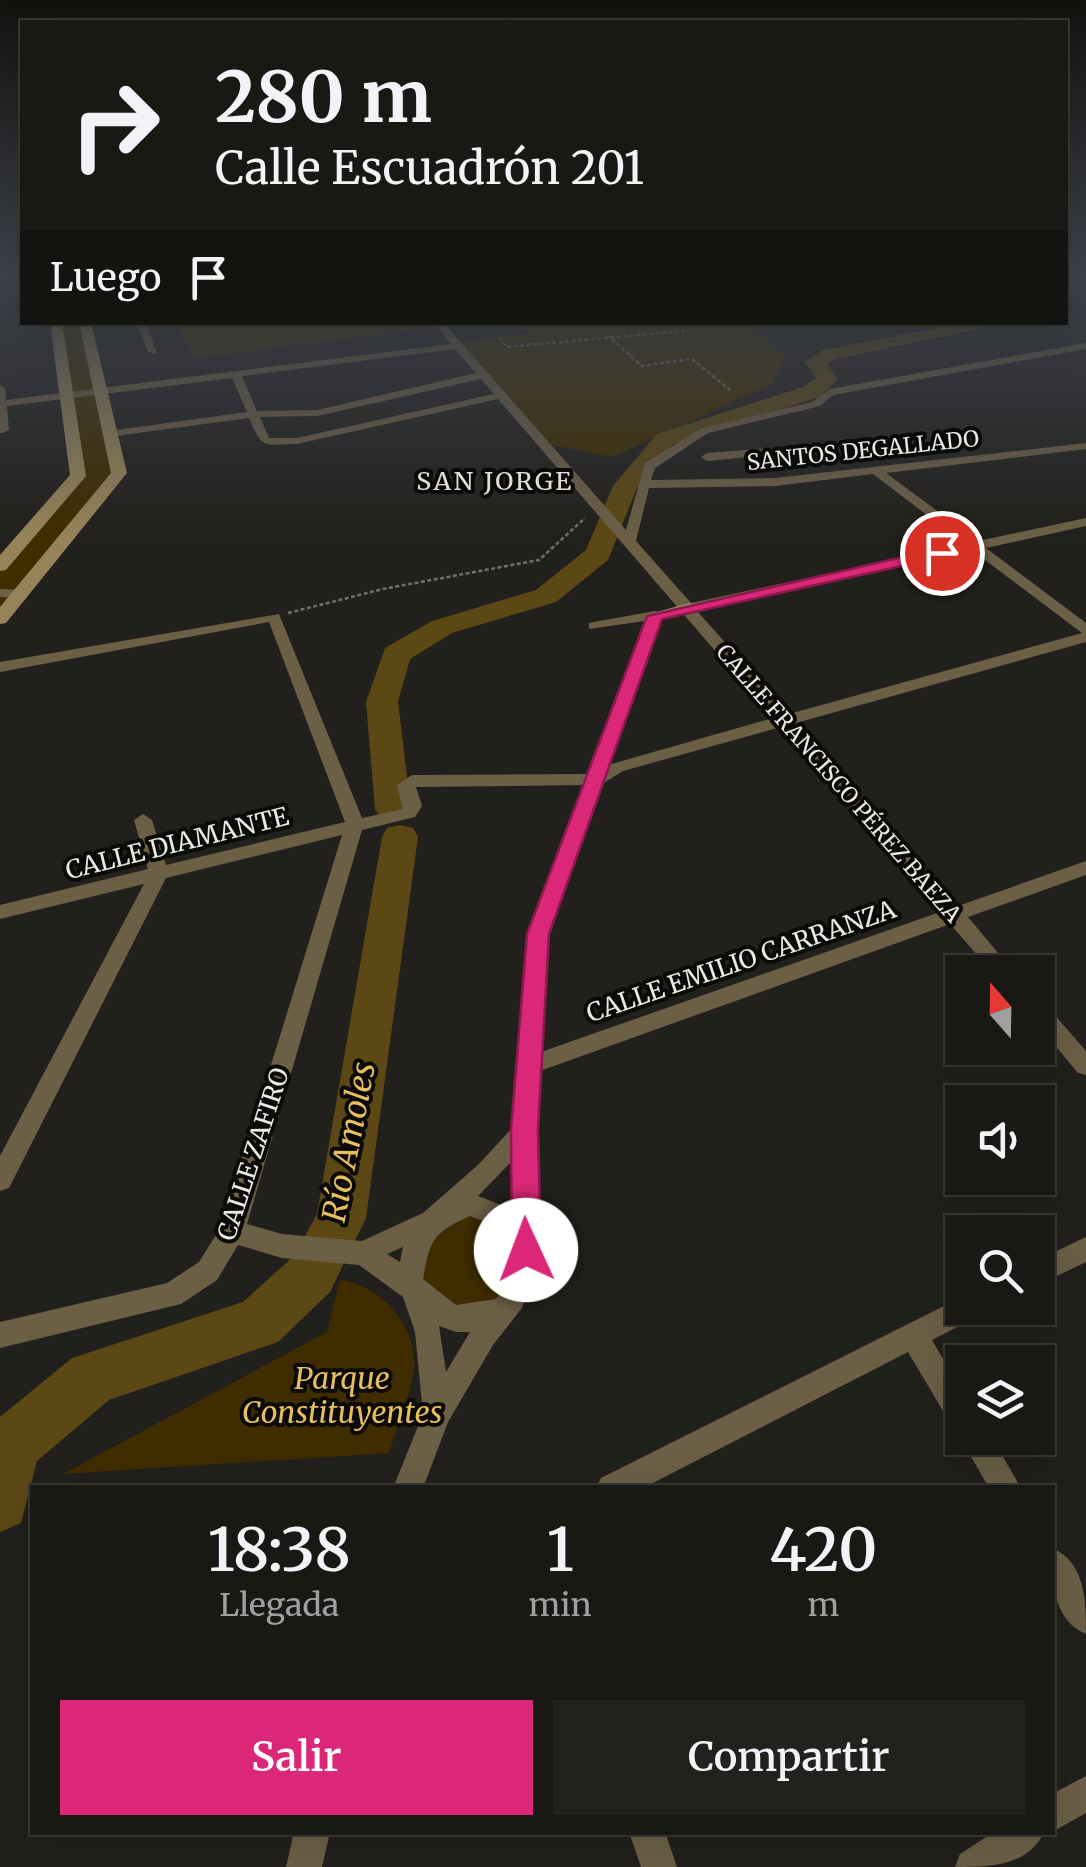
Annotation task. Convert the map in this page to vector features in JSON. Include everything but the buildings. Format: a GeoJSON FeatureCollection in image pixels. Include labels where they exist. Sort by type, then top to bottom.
{"type":"FeatureCollection","features":[{"type":"Feature","properties":{"kind":"street"},"geometry":{"type":"LineString","coordinates":[[0,566],[78,476],[62,363]]}},
{"type":"Feature","properties":{"kind":"street"},"geometry":{"type":"LineString","coordinates":[[0,619],[118,473],[93,363]]}},
{"type":"Feature","properties":{"kind":"street"},"geometry":{"type":"LineString","coordinates":[[1,404],[322,363]]}},
{"type":"Feature","properties":{"kind":"street","name":"CALLE FRANCISCO PÉREZ BAEZA"},"geometry":{"type":"LineString","coordinates":[[472,363],[690,608],[989,955]]}},
{"type":"Feature","properties":{"kind":"street"},"geometry":{"type":"LineString","coordinates":[[628,540],[649,466],[704,431],[816,404],[830,392],[991,363]]}},
{"type":"Feature","properties":{"kind":"street"},"geometry":{"type":"LineString","coordinates":[[236,374],[265,441],[297,441],[502,394]]}},
{"type":"Feature","properties":{"kind":"street"},"geometry":{"type":"LineString","coordinates":[[108,434],[253,414],[317,413],[482,375]]}},
{"type":"Feature","properties":{"kind":"street"},"geometry":{"type":"LineString","coordinates":[[0,388],[4,430]]}},
{"type":"Feature","properties":{"kind":"street"},"geometry":{"type":"LineString","coordinates":[[691,438],[726,484]]}},
{"type":"Feature","properties":{"kind":"street"},"geometry":{"type":"LineString","coordinates":[[707,457],[858,444]]}},
{"type":"Feature","properties":{"kind":"street","name":"SANTOS DEGALLADO"},"geometry":{"type":"LineString","coordinates":[[644,484],[726,484],[1086,446]]}},
{"type":"Feature","properties":{"kind":"street"},"geometry":{"type":"LineString","coordinates":[[874,470],[978,545],[1086,634]]}},
{"type":"Feature","properties":{"kind":"street"},"geometry":{"type":"LineString","coordinates":[[594,626],[1086,522]]}},
{"type":"Feature","properties":{"kind":"street"},"geometry":{"type":"LineString","coordinates":[[0,593],[22,594]]}},
{"type":"Feature","properties":{"kind":"street"},"geometry":{"type":"LineString","coordinates":[[409,1485],[437,1414],[483,1335],[522,1287],[526,1250],[524,1130],[538,934],[598,779],[624,690],[655,616]]}},
{"type":"Feature","properties":{"kind":"street"},"geometry":{"type":"LineString","coordinates":[[0,667],[274,617],[360,823]]}},
{"type":"Feature","properties":{"kind":"street"},"geometry":{"type":"LineString","coordinates":[[598,779],[617,767],[787,722],[1086,634]]}},
{"type":"Feature","properties":{"kind":"street","name":"CALLE DIAMANTE"},"geometry":{"type":"LineString","coordinates":[[0,912],[409,813],[412,806],[406,785],[412,781],[598,779]]}},
{"type":"Feature","properties":{"kind":"street"},"geometry":{"type":"LineString","coordinates":[[0,1180],[160,874],[143,820]]}},
{"type":"Feature","properties":{"kind":"street","name":"CALLE ZAFIRO"},"geometry":{"type":"LineString","coordinates":[[0,1335],[172,1295],[208,1271],[232,1232],[360,823]]}},
{"type":"Feature","properties":{"kind":"street","name":"CALLE EMILIO CARRANZA"},"geometry":{"type":"LineString","coordinates":[[527,1066],[1086,868]]}},
{"type":"Feature","properties":{"kind":"street"},"geometry":{"type":"LineString","coordinates":[[1055,1030],[1086,1066]]}},
{"type":"Feature","properties":{"kind":"street"},"geometry":{"type":"LineString","coordinates":[[437,1414],[428,1332],[410,1272],[417,1242],[434,1217],[488,1172],[524,1130]]}},
{"type":"Feature","properties":{"kind":"street"},"geometry":{"type":"LineString","coordinates":[[354,1252],[468,1204],[499,1212],[513,1221],[526,1250]]}},
{"type":"Feature","properties":{"kind":"street"},"geometry":{"type":"LineString","coordinates":[[232,1232],[282,1246],[354,1252],[412,1288],[436,1312],[455,1320],[476,1320],[505,1308]]}},
{"type":"Feature","properties":{"kind":"street"},"geometry":{"type":"LineString","coordinates":[[1055,1264],[1086,1249]]}},
{"type":"Feature","properties":{"kind":"street"},"geometry":{"type":"LineString","coordinates":[[618,1485],[945,1319]]}},
{"type":"Feature","properties":{"kind":"street"},"geometry":{"type":"LineString","coordinates":[[913,1335],[945,1388]]}},
{"type":"Feature","properties":{"kind":"street"},"geometry":{"type":"LineString","coordinates":[[986,1455],[1004,1485]]}},
{"type":"Feature","properties":{"kind":"street"},"geometry":{"type":"LineString","coordinates":[[1055,1569],[1086,1618]]}},
{"type":"Feature","properties":{"kind":"street"},"geometry":{"type":"LineString","coordinates":[[1055,1813],[1086,1793]]}},
{"type":"Feature","properties":{"kind":"street"},"geometry":{"type":"LineString","coordinates":[[304,1867],[311,1835]]}},
{"type":"Feature","properties":{"kind":"street"},"geometry":{"type":"LineString","coordinates":[[648,1835],[658,1867]]}},
{"type":"Feature","properties":{"kind":"street"},"geometry":{"type":"LineString","coordinates":[[973,1867],[1021,1835]]}},
{"type":"Feature","properties":{"kind":"path"},"geometry":{"type":"LineString","coordinates":[[639,363],[666,363]]}},
{"type":"Feature","properties":{"kind":"path"},"geometry":{"type":"LineString","coordinates":[[696,363],[731,391]]}},
{"type":"Feature","properties":{"kind":"path"},"geometry":{"type":"LineString","coordinates":[[274,617],[383,589],[539,560],[557,546],[574,522],[606,514]]}},
{"type":"Feature","properties":{"kind":"green space"},"geometry":{"type":"Polygon","coordinates":[[[62,363],[94,363],[117,473],[0,617],[0,566],[78,475],[62,363]]]}},
{"type":"Feature","properties":{"kind":"green space"},"geometry":{"type":"Polygon","coordinates":[[[479,363],[781,363],[772,384],[612,457],[551,445],[479,363]]]}},
{"type":"Feature","properties":{"kind":"green space"},"geometry":{"type":"Polygon","coordinates":[[[471,1214],[498,1220],[518,1239],[510,1296],[469,1313],[423,1285],[422,1269],[431,1240],[471,1214]]]}},
{"type":"Feature","properties":{"kind":"green space","name":"Parque Constituyentes"},"geometry":{"type":"Polygon","coordinates":[[[340,1280],[368,1289],[381,1298],[403,1323],[410,1338],[414,1353],[412,1380],[389,1453],[63,1474],[327,1332],[340,1280]]]}},
{"type":"Feature","properties":{"kind":"waterway"},"geometry":{"type":"LineString","coordinates":[[393,809],[382,702],[396,654],[442,627],[546,596],[598,554],[625,486],[665,439],[811,392],[828,379],[816,363]]}},
{"type":"Feature","properties":{"kind":"waterway","name":"Río Amoles"},"geometry":{"type":"LineString","coordinates":[[0,1502],[11,1445],[92,1378],[259,1323],[312,1274],[341,1218],[400,837]]}},
{"type":"Feature","properties":{"kind":"district","name":"SAN JORGE"},"geometry":{"type":"Point","coordinates":[495,481]}},
{"type":"Feature","properties":{"kind":"route"},"geometry":{"type":"LineString","coordinates":[[526,1250],[524,1130],[538,934],[598,779],[624,690],[655,616],[942,553]]}}]}
